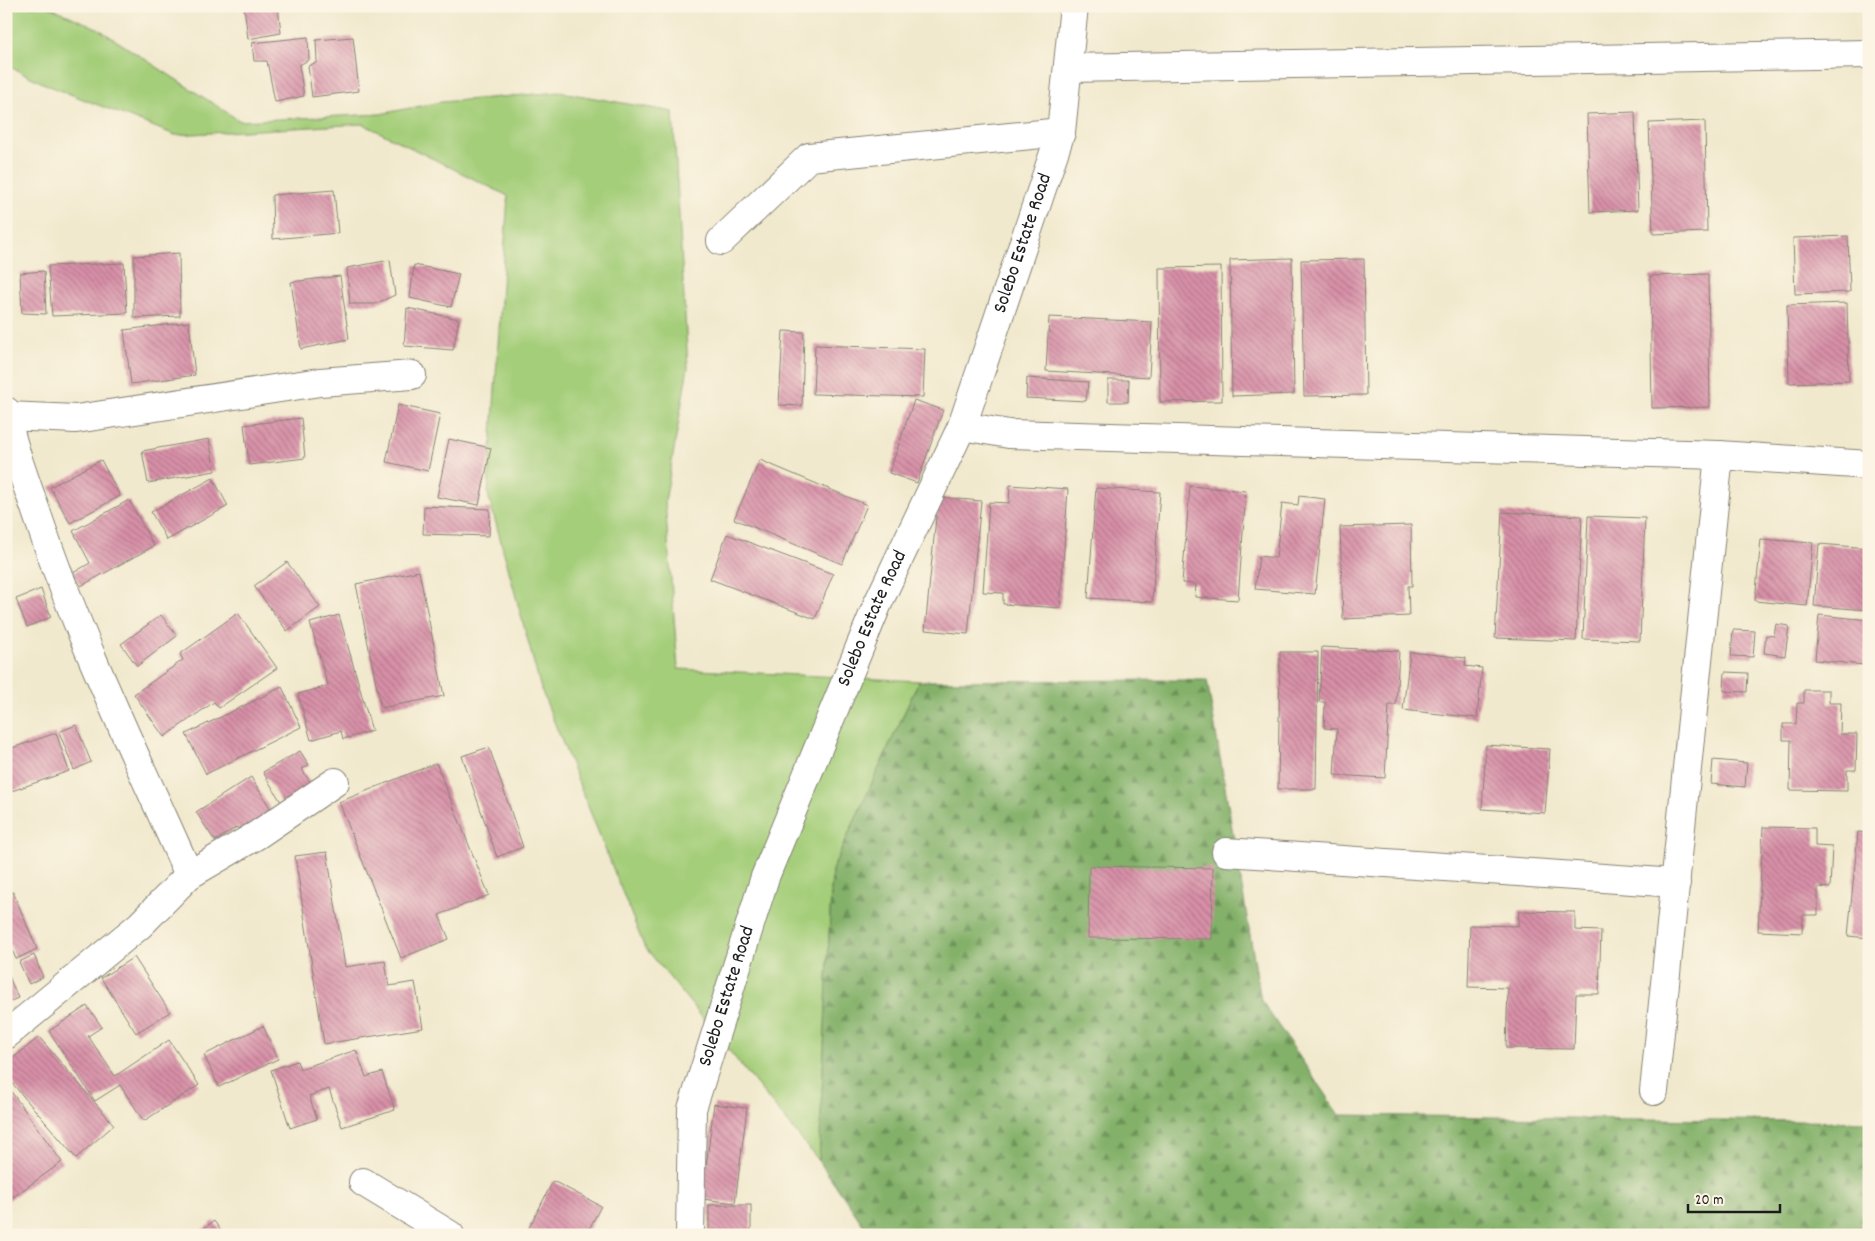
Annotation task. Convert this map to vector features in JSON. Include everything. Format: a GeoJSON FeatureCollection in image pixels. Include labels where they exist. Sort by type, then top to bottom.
{"type":"FeatureCollection","features":[{"type":"Feature","properties":{"kind":"street","name":"Solebo Estate Road"},"geometry":{"type":"LineString","coordinates":[[690,1235],[692,1109],[766,877],[878,603],[962,426],[1061,132],[1074,6]]}},
{"type":"Feature","properties":{"kind":"street"},"geometry":{"type":"LineString","coordinates":[[1068,68],[1869,54]]}},
{"type":"Feature","properties":{"kind":"street"},"geometry":{"type":"LineString","coordinates":[[722,241],[809,157],[1061,132]]}},
{"type":"Feature","properties":{"kind":"street"},"geometry":{"type":"LineString","coordinates":[[7,416],[76,419],[320,382],[412,375]]}},
{"type":"Feature","properties":{"kind":"street"},"geometry":{"type":"LineString","coordinates":[[6,411],[22,468],[58,576],[189,875]]}},
{"type":"Feature","properties":{"kind":"street"},"geometry":{"type":"LineString","coordinates":[[962,426],[1009,434],[1719,455],[1869,465]]}},
{"type":"Feature","properties":{"kind":"street"},"geometry":{"type":"LineString","coordinates":[[1654,1090],[1719,455]]}},
{"type":"Feature","properties":{"kind":"street"},"geometry":{"type":"LineString","coordinates":[[6,1035],[140,925],[189,875],[257,835],[336,782]]}},
{"type":"Feature","properties":{"kind":"street"},"geometry":{"type":"LineString","coordinates":[[1226,852],[1676,883]]}},
{"type":"Feature","properties":{"kind":"street"},"geometry":{"type":"LineString","coordinates":[[363,1182],[450,1235]]}},
{"type":"Feature","properties":{"kind":"green space"},"geometry":{"type":"Polygon","coordinates":[[[6,6],[47,6],[97,28],[240,121],[380,114],[441,102],[561,92],[673,112],[688,367],[665,502],[678,669],[919,681],[832,870],[819,1161],[644,946],[541,689],[488,494],[508,196],[363,124],[175,135],[47,85],[6,65],[6,6]]]}},
{"type":"Feature","properties":{"kind":"green space"},"geometry":{"type":"Polygon","coordinates":[[[1207,680],[1261,1000],[1339,1115],[1869,1122],[1869,1235],[870,1235],[819,1161],[832,870],[919,681],[1207,680]]]}},
{"type":"Feature","properties":{"kind":"building"},"geometry":{"type":"Polygon","coordinates":[[[183,6],[202,6],[202,8],[183,9],[183,6]]]}},
{"type":"Feature","properties":{"kind":"building"},"geometry":{"type":"Polygon","coordinates":[[[244,6],[278,6],[281,33],[248,39],[244,6]]]}},
{"type":"Feature","properties":{"kind":"building"},"geometry":{"type":"Polygon","coordinates":[[[308,37],[309,60],[299,65],[304,96],[275,102],[267,61],[254,61],[252,43],[308,37]]]}},
{"type":"Feature","properties":{"kind":"building"},"geometry":{"type":"Polygon","coordinates":[[[353,37],[359,91],[312,97],[308,66],[317,62],[316,40],[353,37]]]}},
{"type":"Feature","properties":{"kind":"building"},"geometry":{"type":"Polygon","coordinates":[[[1635,112],[1638,210],[1590,212],[1587,114],[1635,112]]]}},
{"type":"Feature","properties":{"kind":"building"},"geometry":{"type":"Polygon","coordinates":[[[1705,121],[1707,232],[1653,234],[1649,123],[1705,121]]]}},
{"type":"Feature","properties":{"kind":"building"},"geometry":{"type":"Polygon","coordinates":[[[334,190],[338,233],[273,239],[272,195],[334,190]]]}},
{"type":"Feature","properties":{"kind":"building"},"geometry":{"type":"Polygon","coordinates":[[[1848,236],[1850,292],[1795,294],[1793,238],[1848,236]]]}},
{"type":"Feature","properties":{"kind":"building"},"geometry":{"type":"Polygon","coordinates":[[[179,253],[180,316],[134,318],[134,256],[179,253]]]}},
{"type":"Feature","properties":{"kind":"building"},"geometry":{"type":"Polygon","coordinates":[[[1292,258],[1294,394],[1232,396],[1230,260],[1292,258]]]}},
{"type":"Feature","properties":{"kind":"building"},"geometry":{"type":"Polygon","coordinates":[[[1364,259],[1366,395],[1304,396],[1301,260],[1364,259]]]}},
{"type":"Feature","properties":{"kind":"building"},"geometry":{"type":"Polygon","coordinates":[[[390,260],[395,295],[375,304],[350,304],[347,268],[390,260]]]}},
{"type":"Feature","properties":{"kind":"building"},"geometry":{"type":"Polygon","coordinates":[[[124,263],[127,313],[52,316],[48,266],[124,263]]]}},
{"type":"Feature","properties":{"kind":"building"},"geometry":{"type":"Polygon","coordinates":[[[414,265],[459,274],[451,307],[410,298],[414,265]]]}},
{"type":"Feature","properties":{"kind":"building"},"geometry":{"type":"Polygon","coordinates":[[[1221,267],[1222,401],[1160,402],[1159,268],[1221,267]]]}},
{"type":"Feature","properties":{"kind":"building"},"geometry":{"type":"Polygon","coordinates":[[[44,271],[46,314],[22,313],[20,273],[44,271]]]}},
{"type":"Feature","properties":{"kind":"building"},"geometry":{"type":"Polygon","coordinates":[[[1708,274],[1710,407],[1652,408],[1650,276],[1708,274]]]}},
{"type":"Feature","properties":{"kind":"building"},"geometry":{"type":"Polygon","coordinates":[[[340,276],[349,339],[301,349],[291,282],[340,276]]]}},
{"type":"Feature","properties":{"kind":"building"},"geometry":{"type":"Polygon","coordinates":[[[1847,303],[1849,381],[1789,383],[1787,305],[1847,303]]]}},
{"type":"Feature","properties":{"kind":"building"},"geometry":{"type":"Polygon","coordinates":[[[407,308],[459,319],[453,350],[404,346],[407,308]]]}},
{"type":"Feature","properties":{"kind":"building"},"geometry":{"type":"Polygon","coordinates":[[[1049,317],[1152,322],[1149,377],[1046,371],[1049,317]]]}},
{"type":"Feature","properties":{"kind":"building"},"geometry":{"type":"Polygon","coordinates":[[[189,322],[195,375],[131,384],[124,330],[189,322]]]}},
{"type":"Feature","properties":{"kind":"building"},"geometry":{"type":"Polygon","coordinates":[[[783,331],[804,332],[802,406],[779,405],[783,331]]]}},
{"type":"Feature","properties":{"kind":"building"},"geometry":{"type":"Polygon","coordinates":[[[815,345],[925,349],[923,397],[813,394],[815,345]]]}},
{"type":"Feature","properties":{"kind":"building"},"geometry":{"type":"Polygon","coordinates":[[[1027,378],[1088,382],[1086,401],[1026,398],[1027,378]]]}},
{"type":"Feature","properties":{"kind":"building"},"geometry":{"type":"Polygon","coordinates":[[[1108,380],[1129,380],[1128,402],[1108,402],[1108,380]]]}},
{"type":"Feature","properties":{"kind":"building"},"geometry":{"type":"Polygon","coordinates":[[[914,400],[943,410],[917,483],[889,473],[914,400]]]}},
{"type":"Feature","properties":{"kind":"building"},"geometry":{"type":"Polygon","coordinates":[[[398,405],[440,414],[428,471],[386,462],[398,405]]]}},
{"type":"Feature","properties":{"kind":"building"},"geometry":{"type":"Polygon","coordinates":[[[301,418],[305,458],[249,465],[244,425],[301,418]]]}},
{"type":"Feature","properties":{"kind":"building"},"geometry":{"type":"Polygon","coordinates":[[[209,439],[215,471],[148,483],[142,451],[209,439]]]}},
{"type":"Feature","properties":{"kind":"building"},"geometry":{"type":"Polygon","coordinates":[[[449,439],[491,448],[479,505],[437,497],[449,439]]]}},
{"type":"Feature","properties":{"kind":"building"},"geometry":{"type":"Polygon","coordinates":[[[101,460],[120,496],[70,523],[50,487],[101,460]]]}},
{"type":"Feature","properties":{"kind":"building"},"geometry":{"type":"Polygon","coordinates":[[[760,460],[867,505],[842,564],[734,519],[760,460]]]}},
{"type":"Feature","properties":{"kind":"building"},"geometry":{"type":"Polygon","coordinates":[[[213,478],[228,506],[167,540],[151,512],[213,478]]]}},
{"type":"Feature","properties":{"kind":"building"},"geometry":{"type":"Polygon","coordinates":[[[1010,485],[1068,489],[1060,608],[1003,604],[1003,593],[983,592],[989,502],[1009,503],[1010,485]]]}},
{"type":"Feature","properties":{"kind":"building"},"geometry":{"type":"Polygon","coordinates":[[[1190,486],[1246,491],[1238,600],[1195,597],[1196,584],[1182,583],[1190,486]]]}},
{"type":"Feature","properties":{"kind":"building"},"geometry":{"type":"Polygon","coordinates":[[[1096,488],[1160,492],[1152,602],[1088,598],[1096,488]]]}},
{"type":"Feature","properties":{"kind":"building"},"geometry":{"type":"Polygon","coordinates":[[[1299,496],[1325,499],[1315,594],[1255,589],[1259,556],[1276,558],[1282,503],[1298,505],[1299,496]]]}},
{"type":"Feature","properties":{"kind":"building"},"geometry":{"type":"Polygon","coordinates":[[[938,497],[981,501],[968,634],[925,630],[938,497]]]}},
{"type":"Feature","properties":{"kind":"building"},"geometry":{"type":"Polygon","coordinates":[[[129,500],[154,546],[81,586],[73,573],[90,563],[73,531],[129,500]]]}},
{"type":"Feature","properties":{"kind":"building"},"geometry":{"type":"Polygon","coordinates":[[[424,506],[490,509],[489,536],[423,534],[424,506]]]}},
{"type":"Feature","properties":{"kind":"building"},"geometry":{"type":"Polygon","coordinates":[[[1502,512],[1582,516],[1576,641],[1495,638],[1502,512]]]}},
{"type":"Feature","properties":{"kind":"building"},"geometry":{"type":"Polygon","coordinates":[[[1588,516],[1645,518],[1640,641],[1583,639],[1588,516]]]}},
{"type":"Feature","properties":{"kind":"building"},"geometry":{"type":"Polygon","coordinates":[[[1411,525],[1412,586],[1408,586],[1409,616],[1343,619],[1340,527],[1411,525]]]}},
{"type":"Feature","properties":{"kind":"building"},"geometry":{"type":"Polygon","coordinates":[[[727,534],[833,574],[815,619],[710,579],[727,534]]]}},
{"type":"Feature","properties":{"kind":"building"},"geometry":{"type":"Polygon","coordinates":[[[1761,539],[1813,543],[1807,606],[1755,601],[1761,539]]]}},
{"type":"Feature","properties":{"kind":"building"},"geometry":{"type":"Polygon","coordinates":[[[1819,544],[1869,548],[1869,610],[1814,606],[1819,544]]]}},
{"type":"Feature","properties":{"kind":"building"},"geometry":{"type":"Polygon","coordinates":[[[287,562],[320,607],[287,631],[254,586],[287,562]]]}},
{"type":"Feature","properties":{"kind":"building"},"geometry":{"type":"Polygon","coordinates":[[[419,571],[444,696],[381,708],[356,584],[419,571]]]}},
{"type":"Feature","properties":{"kind":"building"},"geometry":{"type":"Polygon","coordinates":[[[41,589],[51,617],[27,627],[16,599],[41,589]]]}},
{"type":"Feature","properties":{"kind":"building"},"geometry":{"type":"Polygon","coordinates":[[[238,613],[277,668],[219,708],[214,702],[164,737],[134,694],[183,660],[180,654],[238,613]]]}},
{"type":"Feature","properties":{"kind":"building"},"geometry":{"type":"Polygon","coordinates":[[[161,615],[177,636],[137,666],[121,644],[161,615]]]}},
{"type":"Feature","properties":{"kind":"building"},"geometry":{"type":"Polygon","coordinates":[[[339,615],[372,731],[343,739],[341,731],[311,740],[298,694],[328,686],[310,623],[339,615]]]}},
{"type":"Feature","properties":{"kind":"building"},"geometry":{"type":"Polygon","coordinates":[[[1819,615],[1869,620],[1864,665],[1815,660],[1819,615]]]}},
{"type":"Feature","properties":{"kind":"building"},"geometry":{"type":"Polygon","coordinates":[[[1776,624],[1789,626],[1785,656],[1764,653],[1766,635],[1774,636],[1776,624]]]}},
{"type":"Feature","properties":{"kind":"building"},"geometry":{"type":"Polygon","coordinates":[[[1733,630],[1755,631],[1753,657],[1731,656],[1733,630]]]}},
{"type":"Feature","properties":{"kind":"building"},"geometry":{"type":"Polygon","coordinates":[[[1322,647],[1399,651],[1396,705],[1389,705],[1385,778],[1334,775],[1337,729],[1324,728],[1325,702],[1319,702],[1322,647]]]}},
{"type":"Feature","properties":{"kind":"building"},"geometry":{"type":"Polygon","coordinates":[[[1280,652],[1318,652],[1316,789],[1278,789],[1280,652]]]}},
{"type":"Feature","properties":{"kind":"building"},"geometry":{"type":"Polygon","coordinates":[[[1410,652],[1466,658],[1465,666],[1482,668],[1477,718],[1403,710],[1410,652]]]}},
{"type":"Feature","properties":{"kind":"building"},"geometry":{"type":"Polygon","coordinates":[[[1725,672],[1748,673],[1747,692],[1724,691],[1725,672]]]}},
{"type":"Feature","properties":{"kind":"building"},"geometry":{"type":"Polygon","coordinates":[[[282,687],[301,727],[206,774],[186,734],[282,687]]]}},
{"type":"Feature","properties":{"kind":"building"},"geometry":{"type":"Polygon","coordinates":[[[1804,690],[1829,690],[1829,703],[1841,703],[1840,734],[1857,734],[1856,770],[1847,770],[1847,791],[1790,790],[1791,740],[1783,740],[1783,724],[1796,724],[1797,703],[1804,703],[1804,690]]]}},
{"type":"Feature","properties":{"kind":"building"},"geometry":{"type":"Polygon","coordinates":[[[76,725],[91,762],[74,770],[59,732],[76,725]]]}},
{"type":"Feature","properties":{"kind":"building"},"geometry":{"type":"Polygon","coordinates":[[[56,733],[69,771],[6,793],[6,750],[56,733]]]}},
{"type":"Feature","properties":{"kind":"building"},"geometry":{"type":"Polygon","coordinates":[[[1486,745],[1550,749],[1545,813],[1482,809],[1486,745]]]}},
{"type":"Feature","properties":{"kind":"building"},"geometry":{"type":"Polygon","coordinates":[[[489,747],[523,847],[497,857],[462,756],[489,747]]]}},
{"type":"Feature","properties":{"kind":"building"},"geometry":{"type":"Polygon","coordinates":[[[300,751],[309,765],[302,769],[314,789],[284,807],[263,772],[300,751]]]}},
{"type":"Feature","properties":{"kind":"building"},"geometry":{"type":"Polygon","coordinates":[[[1713,760],[1747,763],[1745,787],[1711,784],[1713,760]]]}},
{"type":"Feature","properties":{"kind":"building"},"geometry":{"type":"Polygon","coordinates":[[[436,763],[489,895],[439,915],[449,939],[401,958],[339,802],[436,763]]]}},
{"type":"Feature","properties":{"kind":"building"},"geometry":{"type":"Polygon","coordinates":[[[251,777],[273,813],[241,833],[237,827],[215,841],[196,812],[251,777]]]}},
{"type":"Feature","properties":{"kind":"building"},"geometry":{"type":"Polygon","coordinates":[[[1763,827],[1815,828],[1815,846],[1832,847],[1830,888],[1818,887],[1818,915],[1803,915],[1802,933],[1758,931],[1763,827]]]}},
{"type":"Feature","properties":{"kind":"building"},"geometry":{"type":"Polygon","coordinates":[[[1858,832],[1869,833],[1869,938],[1848,936],[1858,832]]]}},
{"type":"Feature","properties":{"kind":"building"},"geometry":{"type":"Polygon","coordinates":[[[327,852],[345,967],[385,961],[389,986],[415,982],[423,1028],[324,1044],[295,856],[327,852]]]}},
{"type":"Feature","properties":{"kind":"building"},"geometry":{"type":"Polygon","coordinates":[[[1089,866],[1213,868],[1212,939],[1088,938],[1089,866]]]}},
{"type":"Feature","properties":{"kind":"building"},"geometry":{"type":"Polygon","coordinates":[[[13,892],[37,949],[16,959],[6,936],[6,895],[13,892]]]}},
{"type":"Feature","properties":{"kind":"building"},"geometry":{"type":"Polygon","coordinates":[[[1519,911],[1575,912],[1575,930],[1601,931],[1599,994],[1576,994],[1574,1049],[1506,1048],[1508,988],[1468,987],[1470,925],[1518,926],[1519,911]]]}},
{"type":"Feature","properties":{"kind":"building"},"geometry":{"type":"Polygon","coordinates":[[[34,955],[43,977],[29,984],[19,962],[34,955]]]}},
{"type":"Feature","properties":{"kind":"building"},"geometry":{"type":"Polygon","coordinates":[[[134,957],[170,1012],[136,1033],[101,978],[134,957]]]}},
{"type":"Feature","properties":{"kind":"building"},"geometry":{"type":"Polygon","coordinates":[[[8,974],[18,998],[6,1003],[6,975],[8,974]]]}},
{"type":"Feature","properties":{"kind":"building"},"geometry":{"type":"Polygon","coordinates":[[[87,1006],[102,1027],[88,1036],[115,1076],[169,1040],[199,1085],[144,1121],[120,1085],[95,1101],[49,1031],[87,1006]]]}},
{"type":"Feature","properties":{"kind":"building"},"geometry":{"type":"Polygon","coordinates":[[[263,1026],[278,1059],[219,1087],[204,1055],[263,1026]]]}},
{"type":"Feature","properties":{"kind":"building"},"geometry":{"type":"Polygon","coordinates":[[[39,1037],[114,1125],[76,1158],[6,1076],[6,1064],[39,1037]]]}},
{"type":"Feature","properties":{"kind":"building"},"geometry":{"type":"Polygon","coordinates":[[[356,1050],[366,1077],[382,1072],[395,1110],[342,1127],[329,1089],[309,1096],[317,1119],[290,1128],[271,1070],[297,1061],[300,1069],[356,1050]]]}},
{"type":"Feature","properties":{"kind":"building"},"geometry":{"type":"Polygon","coordinates":[[[10,1090],[62,1162],[6,1202],[6,1093],[10,1090]]]}},
{"type":"Feature","properties":{"kind":"building"},"geometry":{"type":"Polygon","coordinates":[[[714,1104],[747,1108],[735,1203],[702,1199],[714,1104]]]}},
{"type":"Feature","properties":{"kind":"building"},"geometry":{"type":"Polygon","coordinates":[[[553,1181],[601,1206],[586,1235],[537,1235],[528,1230],[553,1181]]]}},
{"type":"Feature","properties":{"kind":"building"},"geometry":{"type":"Polygon","coordinates":[[[709,1205],[751,1205],[751,1235],[709,1235],[709,1205]]]}},
{"type":"Feature","properties":{"kind":"building"},"geometry":{"type":"Polygon","coordinates":[[[214,1221],[224,1235],[195,1235],[214,1221]]]}}]}
